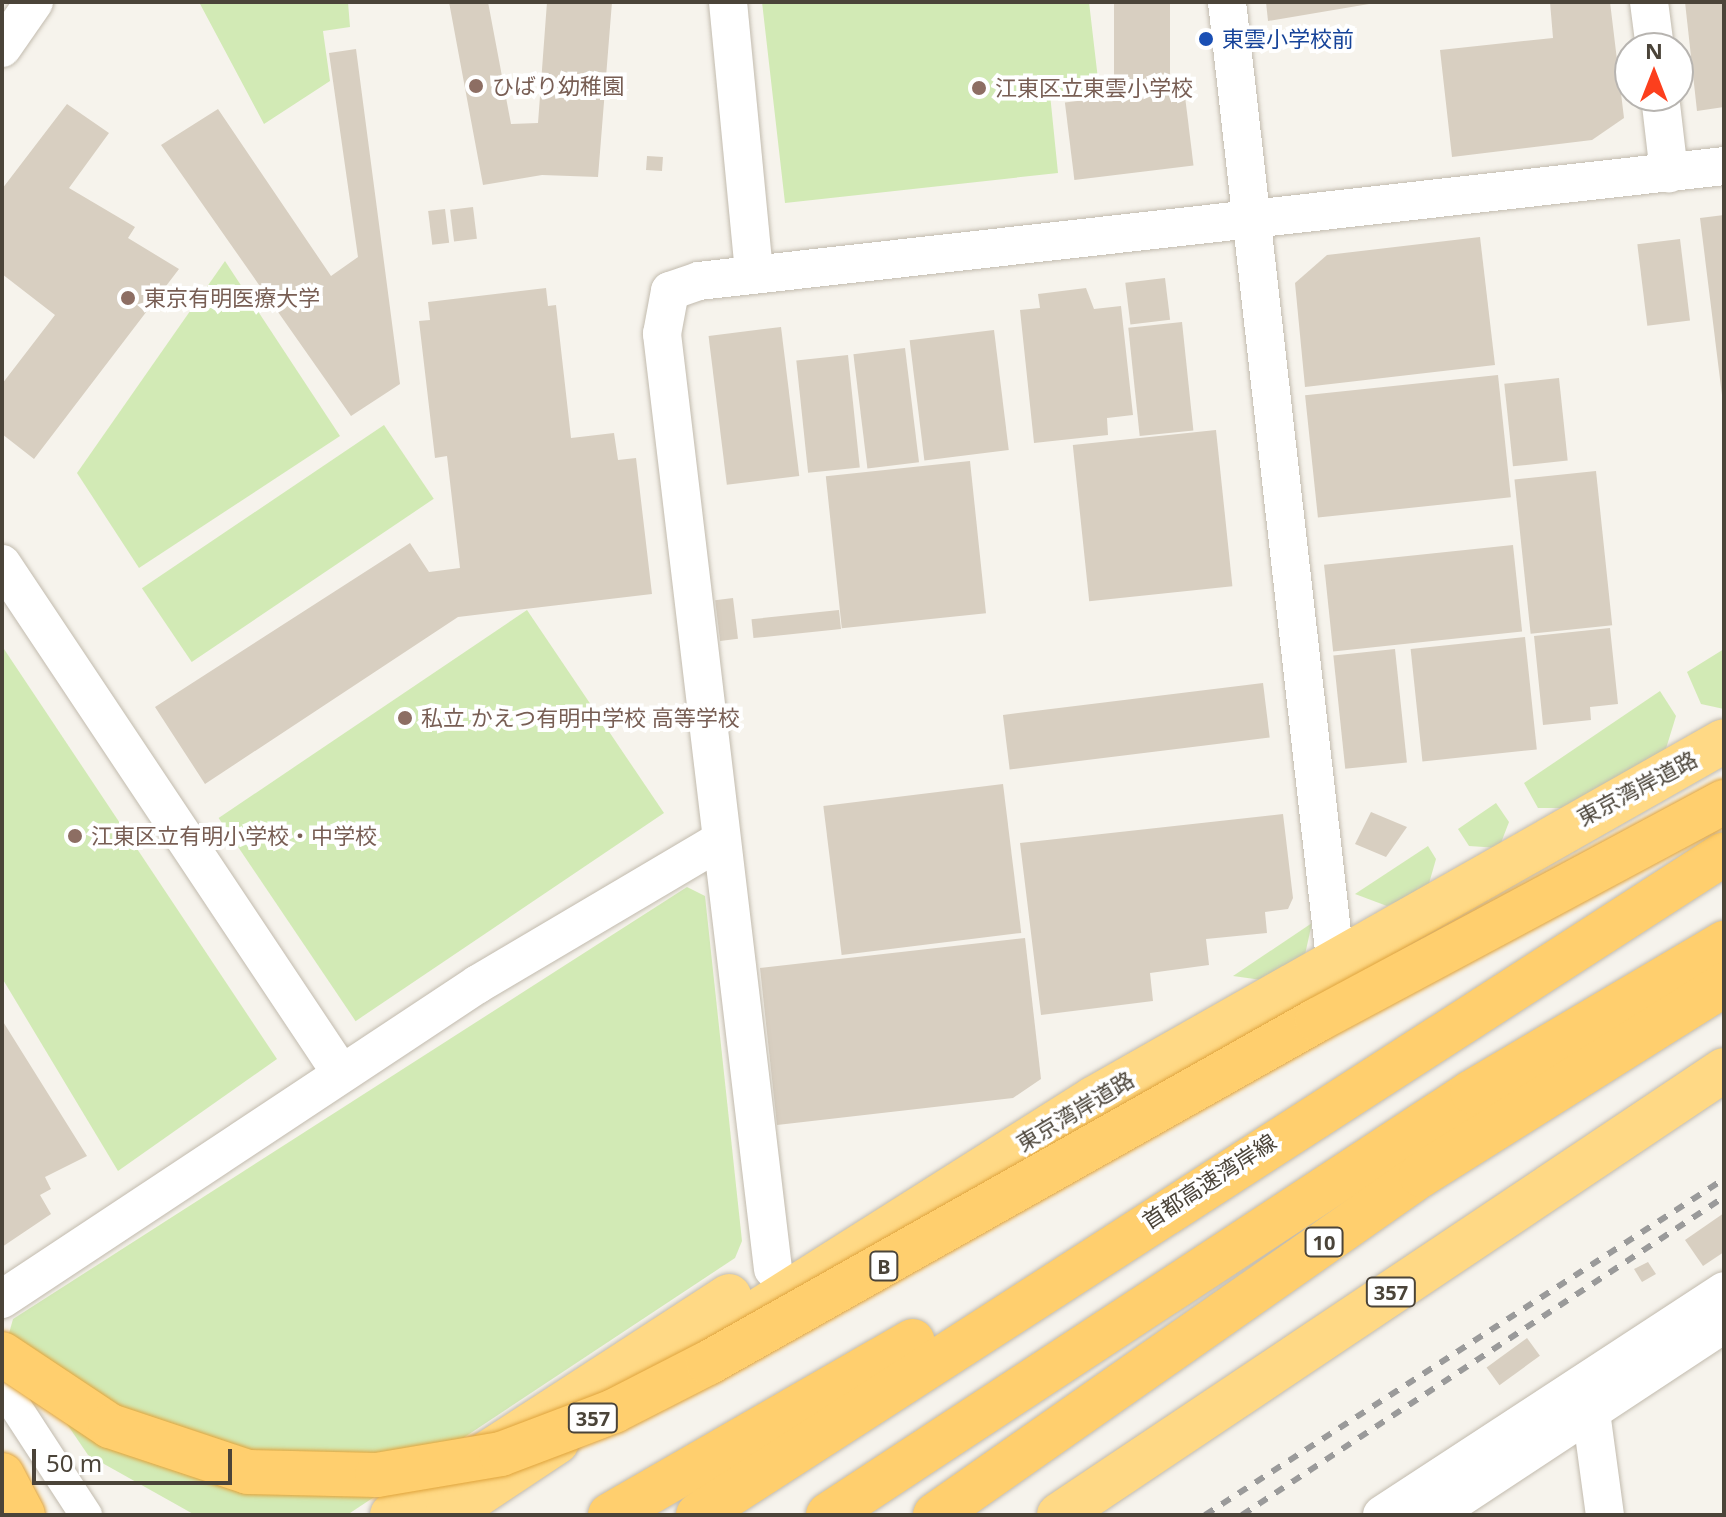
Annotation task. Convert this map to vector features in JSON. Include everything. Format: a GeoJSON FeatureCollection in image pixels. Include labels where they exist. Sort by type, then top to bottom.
{"type":"FeatureCollection","features":[{"type":"Feature","properties":{"kind":"highway","name":"東京湾岸道路"},"geometry":{"type":"LineString","coordinates":[[447,1515],[1093,1099],[1724,741]]}},
{"type":"Feature","properties":{"kind":"highway","name":"B"},"geometry":{"type":"LineString","coordinates":[[2,1354],[110,1426],[248,1472],[377,1475],[501,1454],[696,1369],[1317,1020],[1724,802]]}},
{"type":"Feature","properties":{"kind":"highway","name":"首都高速湾岸線"},"geometry":{"type":"LineString","coordinates":[[698,1515],[1439,1032],[1709,863]]}},
{"type":"Feature","properties":{"kind":"highway"},"geometry":{"type":"LineString","coordinates":[[828,1515],[1472,1092],[1724,943]]}},
{"type":"Feature","properties":{"kind":"highway","name":"10"},"geometry":{"type":"LineString","coordinates":[[935,1515],[1421,1175],[1724,985]]}},
{"type":"Feature","properties":{"kind":"highway"},"geometry":{"type":"LineString","coordinates":[[610,1515],[966,1312],[1361,1068],[1439,1032]]}},
{"type":"Feature","properties":{"kind":"highway","name":"357"},"geometry":{"type":"LineString","coordinates":[[1059,1515],[1724,1070]]}},
{"type":"Feature","properties":{"kind":"highway"},"geometry":{"type":"LineString","coordinates":[[881,1515],[1472,1092]]}},
{"type":"Feature","properties":{"kind":"highway"},"geometry":{"type":"LineString","coordinates":[[394,1514],[773,1269],[1093,1099]]}},
{"type":"Feature","properties":{"kind":"highway","name":"357"},"geometry":{"type":"LineString","coordinates":[[1104,1515],[1157,1478],[1233,1398]]}},
{"type":"Feature","properties":{"kind":"highway"},"geometry":{"type":"LineString","coordinates":[[2,1475],[23,1515]]}},
{"type":"Feature","properties":{"kind":"street"},"geometry":{"type":"LineString","coordinates":[[2,48],[34,2]]}},
{"type":"Feature","properties":{"kind":"street"},"geometry":{"type":"LineString","coordinates":[[728,2],[754,274]]}},
{"type":"Feature","properties":{"kind":"street"},"geometry":{"type":"LineString","coordinates":[[1227,2],[1335,959]]}},
{"type":"Feature","properties":{"kind":"street"},"geometry":{"type":"LineString","coordinates":[[1649,2],[1653,32]]}},
{"type":"Feature","properties":{"kind":"street"},"geometry":{"type":"LineString","coordinates":[[1662,112],[1669,173]]}},
{"type":"Feature","properties":{"kind":"street"},"geometry":{"type":"LineString","coordinates":[[773,1269],[718,842],[663,304],[682,285],[754,274],[1253,221],[1724,166]]}},
{"type":"Feature","properties":{"kind":"street"},"geometry":{"type":"LineString","coordinates":[[2,564],[341,1073]]}},
{"type":"Feature","properties":{"kind":"street"},"geometry":{"type":"LineString","coordinates":[[2,1299],[341,1073],[718,842]]}},
{"type":"Feature","properties":{"kind":"street"},"geometry":{"type":"LineString","coordinates":[[1382,1515],[1724,1291]]}},
{"type":"Feature","properties":{"kind":"street"},"geometry":{"type":"LineString","coordinates":[[1434,1515],[1724,1324]]}},
{"type":"Feature","properties":{"kind":"street"},"geometry":{"type":"LineString","coordinates":[[2,1386],[86,1515]]}},
{"type":"Feature","properties":{"kind":"street"},"geometry":{"type":"LineString","coordinates":[[1591,1412],[1605,1515]]}},
{"type":"Feature","properties":{"kind":"green space"},"geometry":{"type":"Polygon","coordinates":[[[199,2],[348,2],[350,27],[323,31],[330,81],[264,124],[199,2]]]}},
{"type":"Feature","properties":{"kind":"green space","name":"江東区立東雲小学校"},"geometry":{"type":"Polygon","coordinates":[[[762,2],[1089,2],[1099,88],[1050,94],[1058,173],[785,203],[762,2]]]}},
{"type":"Feature","properties":{"kind":"green space"},"geometry":{"type":"Polygon","coordinates":[[[225,261],[340,436],[139,568],[77,473],[225,261]]]}},
{"type":"Feature","properties":{"kind":"green space"},"geometry":{"type":"Polygon","coordinates":[[[384,425],[434,499],[192,662],[142,588],[384,425]]]}},
{"type":"Feature","properties":{"kind":"green space"},"geometry":{"type":"Polygon","coordinates":[[[527,610],[664,813],[356,1021],[219,818],[527,610]]]}},
{"type":"Feature","properties":{"kind":"green space","name":"江東区立有明小学校・中学校"},"geometry":{"type":"Polygon","coordinates":[[[2,646],[277,1059],[118,1171],[2,978],[2,646]]]}},
{"type":"Feature","properties":{"kind":"green space"},"geometry":{"type":"Polygon","coordinates":[[[1724,649],[1724,709],[1701,704],[1687,672],[1724,649]]]}},
{"type":"Feature","properties":{"kind":"green space"},"geometry":{"type":"Polygon","coordinates":[[[1660,691],[1676,716],[1664,755],[1568,808],[1538,808],[1524,783],[1660,691]]]}},
{"type":"Feature","properties":{"kind":"green space"},"geometry":{"type":"Polygon","coordinates":[[[1496,803],[1509,822],[1499,848],[1469,846],[1458,829],[1496,803]]]}},
{"type":"Feature","properties":{"kind":"green space"},"geometry":{"type":"Polygon","coordinates":[[[1428,846],[1436,859],[1428,887],[1387,906],[1355,894],[1428,846]]]}},
{"type":"Feature","properties":{"kind":"green space"},"geometry":{"type":"Polygon","coordinates":[[[687,887],[705,896],[742,1241],[735,1258],[347,1515],[195,1515],[88,1455],[8,1337],[13,1319],[687,887]]]}},
{"type":"Feature","properties":{"kind":"green space"},"geometry":{"type":"Polygon","coordinates":[[[1312,923],[1304,959],[1269,981],[1233,976],[1312,923]]]}},
{"type":"Feature","properties":{"kind":"building"},"geometry":{"type":"Polygon","coordinates":[[[449,2],[488,2],[511,124],[538,123],[547,2],[612,2],[598,177],[542,175],[483,185],[449,2]]]}},
{"type":"Feature","properties":{"kind":"building"},"geometry":{"type":"Polygon","coordinates":[[[1114,2],[1170,2],[1170,93],[1114,93],[1114,2]]]}},
{"type":"Feature","properties":{"kind":"building"},"geometry":{"type":"Polygon","coordinates":[[[1266,2],[1369,2],[1369,4],[1268,21],[1266,2]]]}},
{"type":"Feature","properties":{"kind":"building"},"geometry":{"type":"Polygon","coordinates":[[[1550,2],[1610,2],[1614,35],[1614,112],[1623,112],[1624,118],[1592,140],[1452,157],[1440,50],[1553,38],[1550,2]]]}},
{"type":"Feature","properties":{"kind":"building"},"geometry":{"type":"Polygon","coordinates":[[[1685,2],[1724,2],[1724,107],[1697,111],[1694,32],[1688,32],[1685,2]]]}},
{"type":"Feature","properties":{"kind":"building"},"geometry":{"type":"Polygon","coordinates":[[[356,49],[400,384],[351,416],[161,145],[218,109],[331,276],[358,257],[329,53],[356,49]]]}},
{"type":"Feature","properties":{"kind":"building"},"geometry":{"type":"Polygon","coordinates":[[[1184,88],[1194,165],[1074,180],[1065,103],[1184,88]]]}},
{"type":"Feature","properties":{"kind":"building"},"geometry":{"type":"Polygon","coordinates":[[[67,104],[109,133],[69,188],[135,227],[128,238],[179,269],[34,459],[2,434],[2,384],[55,315],[2,274],[2,189],[67,104]]]}},
{"type":"Feature","properties":{"kind":"building"},"geometry":{"type":"Polygon","coordinates":[[[647,156],[663,157],[662,171],[646,170],[647,156]]]}},
{"type":"Feature","properties":{"kind":"building"},"geometry":{"type":"Polygon","coordinates":[[[473,207],[477,239],[454,242],[450,210],[473,207]]]}},
{"type":"Feature","properties":{"kind":"building"},"geometry":{"type":"Polygon","coordinates":[[[445,209],[449,243],[432,245],[428,211],[445,209]]]}},
{"type":"Feature","properties":{"kind":"building"},"geometry":{"type":"Polygon","coordinates":[[[1724,215],[1724,395],[1722,395],[1700,218],[1724,215]]]}},
{"type":"Feature","properties":{"kind":"building"},"geometry":{"type":"Polygon","coordinates":[[[1480,237],[1495,365],[1305,387],[1295,283],[1327,255],[1480,237]]]}},
{"type":"Feature","properties":{"kind":"building"},"geometry":{"type":"Polygon","coordinates":[[[1680,239],[1690,320],[1647,326],[1637,244],[1680,239]]]}},
{"type":"Feature","properties":{"kind":"building"},"geometry":{"type":"Polygon","coordinates":[[[1165,278],[1170,320],[1130,325],[1125,283],[1165,278]]]}},
{"type":"Feature","properties":{"kind":"building"},"geometry":{"type":"Polygon","coordinates":[[[546,288],[548,306],[556,305],[571,438],[614,433],[618,460],[636,458],[652,594],[458,617],[205,784],[155,707],[410,543],[429,572],[460,568],[447,456],[435,458],[419,321],[430,320],[428,302],[546,288]]]}},
{"type":"Feature","properties":{"kind":"building"},"geometry":{"type":"Polygon","coordinates":[[[1086,288],[1094,309],[1121,306],[1133,415],[1107,418],[1108,435],[1034,443],[1020,310],[1040,308],[1038,294],[1086,288]]]}},
{"type":"Feature","properties":{"kind":"building"},"geometry":{"type":"Polygon","coordinates":[[[1182,322],[1193,430],[1140,436],[1128,328],[1182,322]]]}},
{"type":"Feature","properties":{"kind":"building"},"geometry":{"type":"Polygon","coordinates":[[[781,327],[799,476],[727,485],[709,336],[781,327]]]}},
{"type":"Feature","properties":{"kind":"building"},"geometry":{"type":"Polygon","coordinates":[[[994,330],[1009,450],[924,460],[910,340],[994,330]]]}},
{"type":"Feature","properties":{"kind":"building"},"geometry":{"type":"Polygon","coordinates":[[[905,348],[919,462],[867,468],[853,354],[905,348]]]}},
{"type":"Feature","properties":{"kind":"building"},"geometry":{"type":"Polygon","coordinates":[[[848,355],[860,467],[808,473],[796,360],[848,355]]]}},
{"type":"Feature","properties":{"kind":"building"},"geometry":{"type":"Polygon","coordinates":[[[1498,375],[1511,497],[1318,518],[1305,395],[1498,375]]]}},
{"type":"Feature","properties":{"kind":"building"},"geometry":{"type":"Polygon","coordinates":[[[1559,378],[1568,461],[1513,466],[1504,384],[1559,378]]]}},
{"type":"Feature","properties":{"kind":"building"},"geometry":{"type":"Polygon","coordinates":[[[1216,430],[1232,586],[1089,601],[1073,445],[1216,430]]]}},
{"type":"Feature","properties":{"kind":"building"},"geometry":{"type":"Polygon","coordinates":[[[970,461],[986,613],[842,628],[826,476],[970,461]]]}},
{"type":"Feature","properties":{"kind":"building"},"geometry":{"type":"Polygon","coordinates":[[[1596,471],[1612,625],[1531,634],[1514,480],[1596,471]]]}},
{"type":"Feature","properties":{"kind":"building"},"geometry":{"type":"Polygon","coordinates":[[[1513,545],[1522,632],[1333,651],[1324,565],[1513,545]]]}},
{"type":"Feature","properties":{"kind":"building"},"geometry":{"type":"Polygon","coordinates":[[[733,598],[738,639],[720,641],[715,600],[733,598]]]}},
{"type":"Feature","properties":{"kind":"building"},"geometry":{"type":"Polygon","coordinates":[[[839,610],[841,629],[753,638],[751,619],[839,610]]]}},
{"type":"Feature","properties":{"kind":"building"},"geometry":{"type":"Polygon","coordinates":[[[1610,628],[1618,704],[1590,707],[1591,720],[1543,725],[1534,636],[1610,628]]]}},
{"type":"Feature","properties":{"kind":"building"},"geometry":{"type":"Polygon","coordinates":[[[1525,637],[1537,749],[1422,761],[1411,649],[1525,637]]]}},
{"type":"Feature","properties":{"kind":"building"},"geometry":{"type":"Polygon","coordinates":[[[1395,649],[1407,762],[1345,769],[1333,655],[1395,649]]]}},
{"type":"Feature","properties":{"kind":"building"},"geometry":{"type":"Polygon","coordinates":[[[1263,683],[1270,738],[1010,770],[1003,715],[1263,683]]]}},
{"type":"Feature","properties":{"kind":"building"},"geometry":{"type":"Polygon","coordinates":[[[1003,784],[1021,933],[842,955],[823,806],[1003,784]]]}},
{"type":"Feature","properties":{"kind":"building"},"geometry":{"type":"Polygon","coordinates":[[[1371,812],[1407,827],[1386,857],[1355,844],[1371,812]]]}},
{"type":"Feature","properties":{"kind":"building"},"geometry":{"type":"Polygon","coordinates":[[[1283,814],[1293,898],[1288,909],[1265,912],[1267,933],[1206,939],[1209,965],[1150,973],[1153,1001],[1041,1015],[1020,843],[1283,814]]]}},
{"type":"Feature","properties":{"kind":"building"},"geometry":{"type":"Polygon","coordinates":[[[1025,938],[1041,1079],[1013,1098],[777,1125],[760,968],[1025,938]]]}},
{"type":"Feature","properties":{"kind":"building"},"geometry":{"type":"Polygon","coordinates":[[[2,1020],[87,1156],[45,1177],[51,1189],[40,1195],[51,1214],[2,1247],[2,1020]]]}},
{"type":"Feature","properties":{"kind":"building"},"geometry":{"type":"Polygon","coordinates":[[[1724,1213],[1724,1252],[1703,1266],[1685,1240],[1724,1213]]]}},
{"type":"Feature","properties":{"kind":"building"},"geometry":{"type":"Polygon","coordinates":[[[1648,1262],[1656,1274],[1642,1282],[1634,1269],[1648,1262]]]}},
{"type":"Feature","properties":{"kind":"building"},"geometry":{"type":"Polygon","coordinates":[[[1527,1338],[1540,1356],[1499,1385],[1487,1367],[1527,1338]]]}},
{"type":"Feature","properties":{"kind":"railway"},"geometry":{"type":"LineString","coordinates":[[1205,1515],[1724,1179]]}},
{"type":"Feature","properties":{"kind":"railway"},"geometry":{"type":"LineString","coordinates":[[1242,1515],[1724,1197]]}},
{"type":"Feature","properties":{"kind":"place","name":"東雲小学校前"},"geometry":{"type":"Point","coordinates":[1206,39]}},
{"type":"Feature","properties":{"kind":"place","name":"ひばり幼稚園"},"geometry":{"type":"Point","coordinates":[476,86]}},
{"type":"Feature","properties":{"kind":"place","name":"江東区立東雲小学校"},"geometry":{"type":"Point","coordinates":[979,88]}},
{"type":"Feature","properties":{"kind":"place","name":"東京有明医療大学"},"geometry":{"type":"Point","coordinates":[128,298]}},
{"type":"Feature","properties":{"kind":"place","name":"私立 かえつ有明中学校 高等学校"},"geometry":{"type":"Point","coordinates":[405,718]}},
{"type":"Feature","properties":{"kind":"place","name":"江東区立有明小学校・中学校"},"geometry":{"type":"Point","coordinates":[75,836]}}]}
